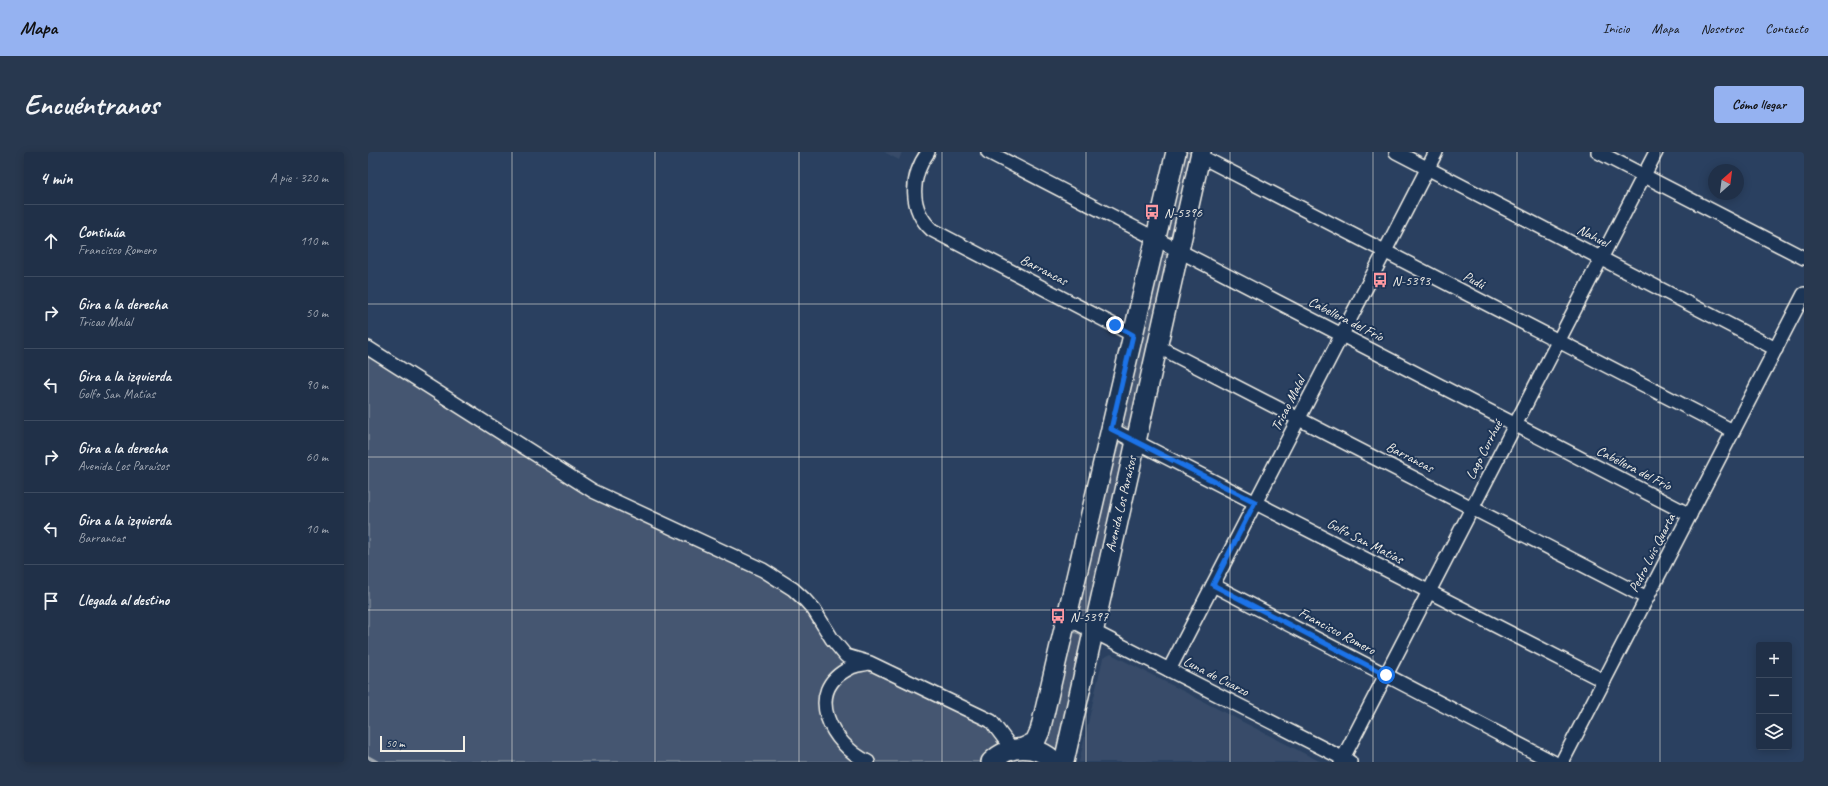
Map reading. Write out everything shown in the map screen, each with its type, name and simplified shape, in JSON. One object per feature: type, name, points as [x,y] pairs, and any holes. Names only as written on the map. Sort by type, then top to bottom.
[{"type":"main road","name":"Avenida Los Paraísos","points":[[991,762],[1002,753],[1018,749],[1035,742],[1040,734],[1176,152]]},
{"type":"main road","name":"Avenida Los Paraísos","points":[[1064,762],[1201,154]]},
{"type":"main road","points":[[1018,749],[1038,751],[1048,756],[1055,762]]},
{"type":"street","name":"Barrancas","points":[[928,152],[917,172],[914,190],[920,216],[925,224],[940,234],[1133,335]]},
{"type":"street","name":"Cabellera del Frío","points":[[988,152],[1690,515]]},
{"type":"street","name":"Nahuel","points":[[1396,152],[1776,349]]},
{"type":"street","name":"Tricao Malal","points":[[1169,670],[1436,152]]},
{"type":"street","points":[[1598,152],[1804,258]]},
{"type":"street","name":"Lago Currhué","points":[[1345,761],[1386,675],[1656,152]]},
{"type":"street","name":"Pudú","points":[[1201,154],[1385,252],[1733,431]]},
{"type":"street","name":"Pedro Luis Quarta","points":[[1562,762],[1804,294]]},
{"type":"street","name":"Barrancas","points":[[1157,346],[1647,598]]},
{"type":"street","points":[[368,348],[592,491],[763,570],[778,579],[805,600],[814,610],[832,639],[846,656],[870,663],[991,721],[1018,749]]},
{"type":"street","name":"Golfo San Matías","points":[[1111,429],[1604,681]]},
{"type":"street","name":"Francisco Romero","points":[[1213,585],[1553,762]]},
{"type":"street","name":"Luna de Cuarzo","points":[[1067,618],[1345,761]]},
{"type":"street","points":[[868,762],[848,750],[831,728],[826,716],[825,702],[833,681],[841,674],[850,667],[870,663]]},
{"type":"shaded area","points":[[884,152],[902,152],[899,160]]},
{"type":"shaded area","points":[[1182,152],[1193,152],[1173,236],[1168,237],[1165,235]]},
{"type":"shaded area","points":[[1161,253],[1168,255],[1130,427],[1126,427],[1121,423]]},
{"type":"shaded area","points":[[368,348],[574,481],[793,589],[839,648],[991,721],[1012,749],[997,762],[368,762]]},
{"type":"shaded area","points":[[1117,443],[1122,443],[1126,446],[1089,615],[1082,616],[1077,611]]},
{"type":"shaded area","points":[[1073,632],[1080,634],[1082,639],[1056,754],[1041,741]]},
{"type":"shaded area","points":[[1111,654],[1320,762],[1079,762],[1103,658]]},
{"type":"waterway","points":[[368,757],[377,762]]},
{"type":"place","name":"N-5396","points":[[1152,212]]},
{"type":"place","name":"N-5393","points":[[1380,280]]},
{"type":"place","name":"N-5397","points":[[1058,616]]},
{"type":"route","points":[[1115,325],[1133,335],[1111,429],[1255,502],[1213,585],[1386,675]]}]
